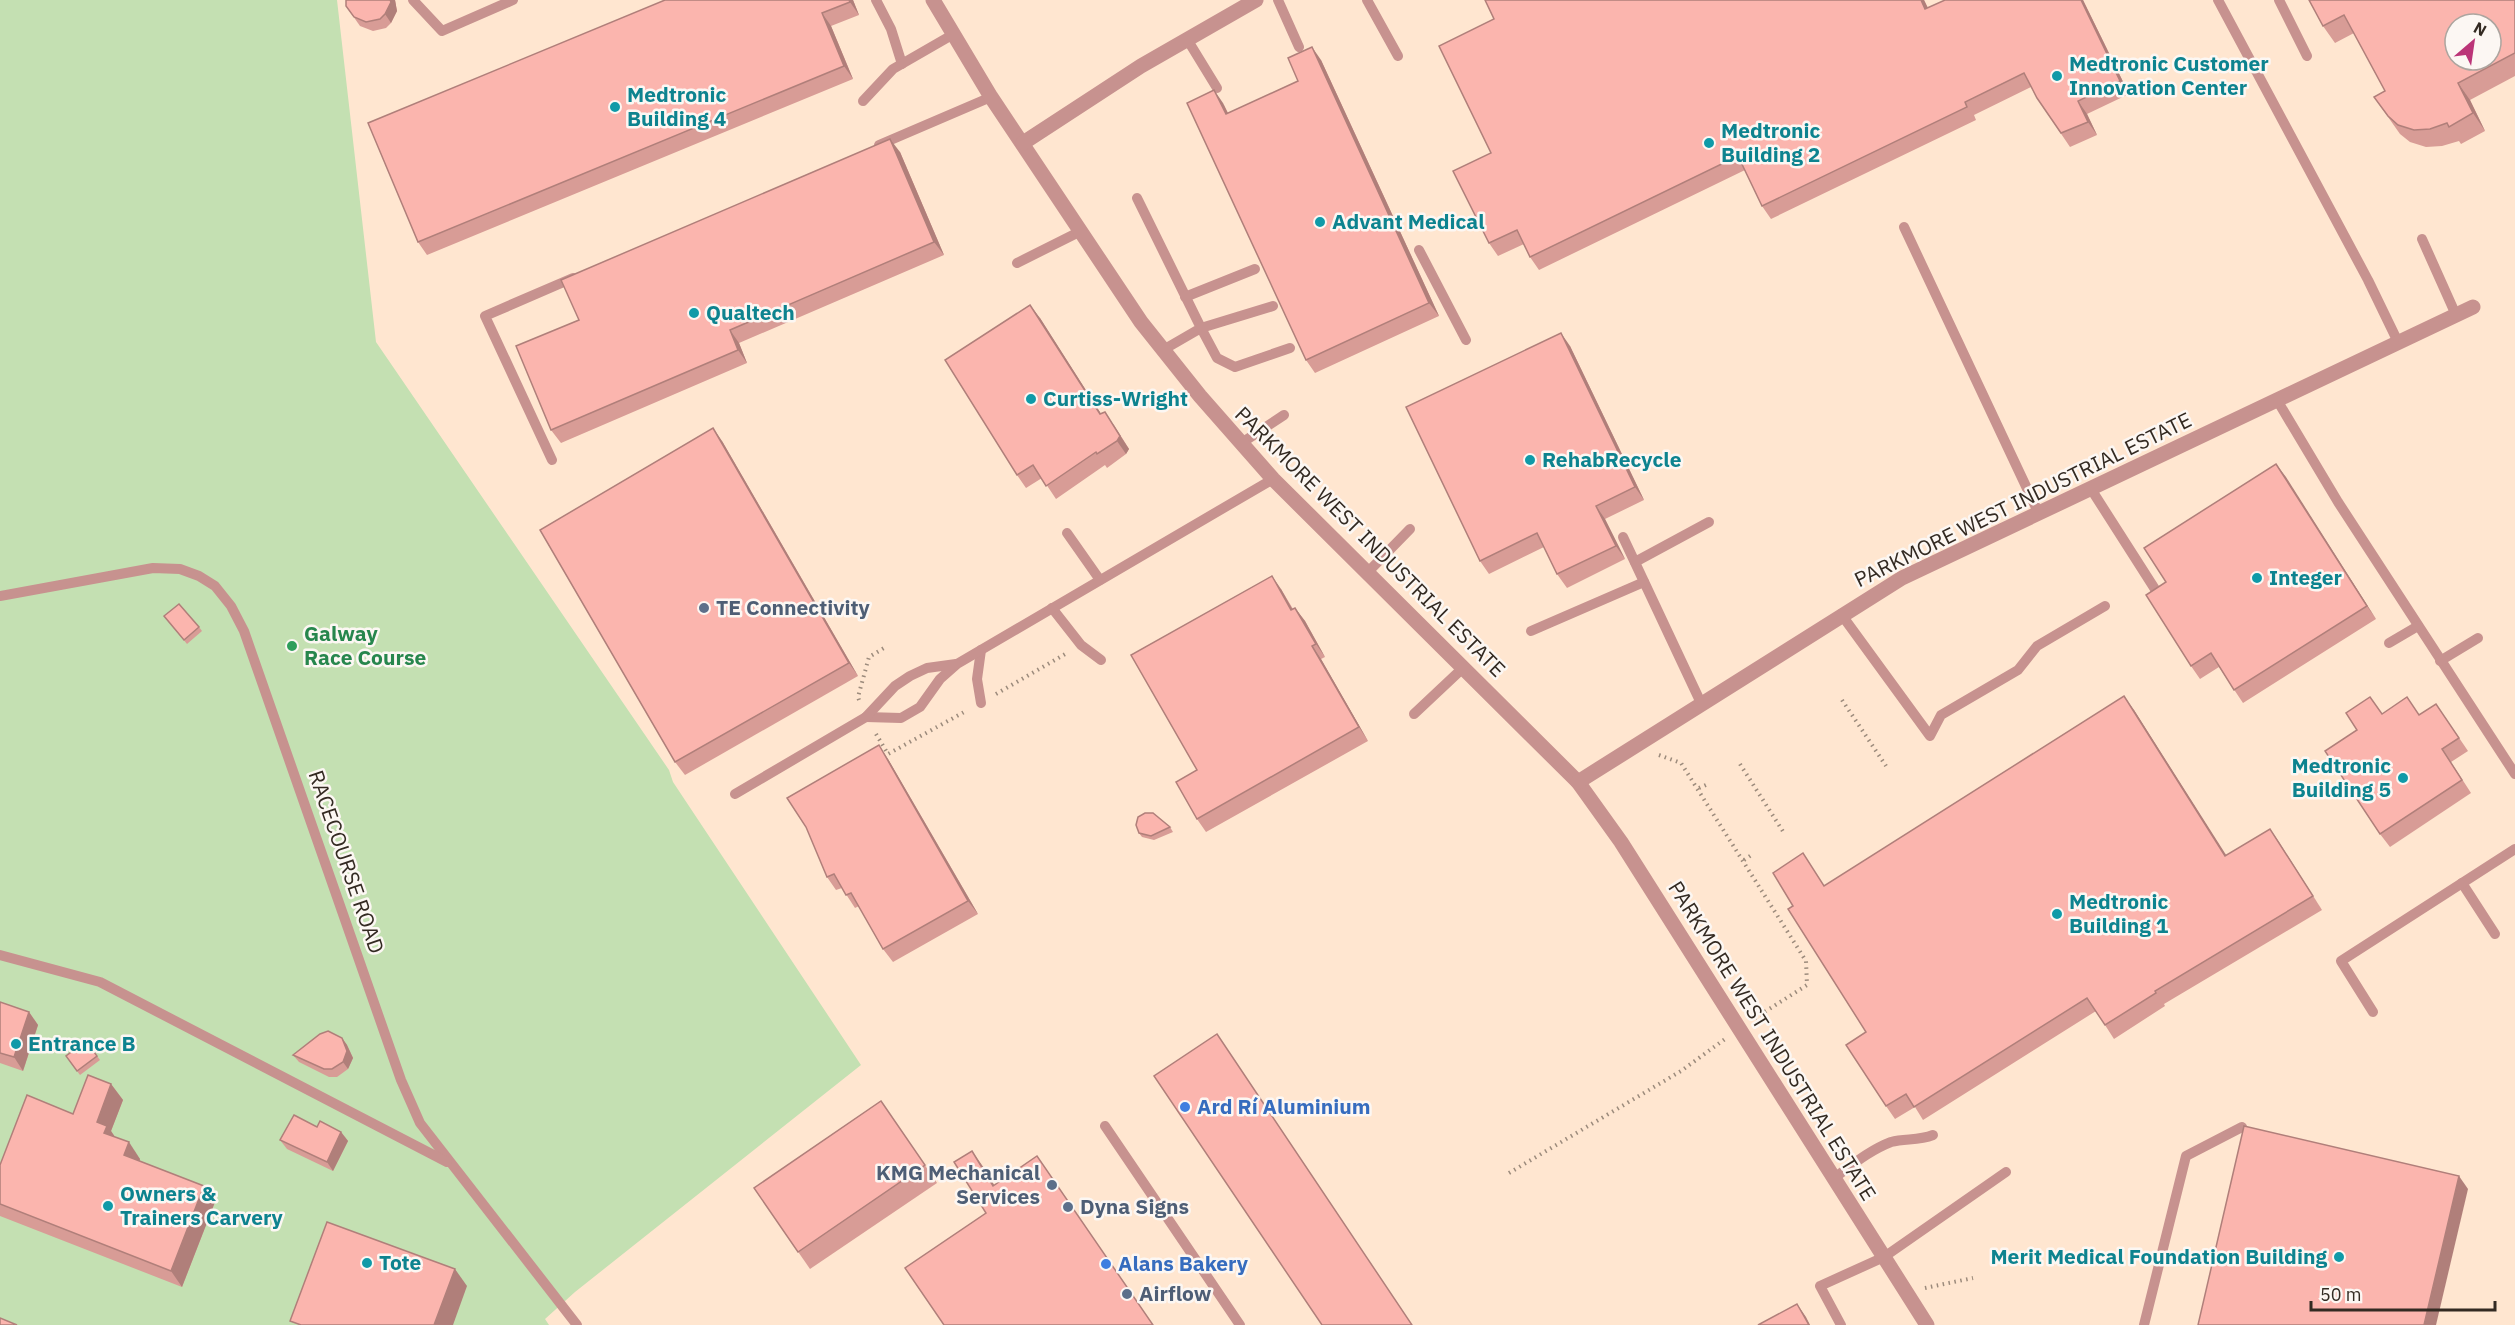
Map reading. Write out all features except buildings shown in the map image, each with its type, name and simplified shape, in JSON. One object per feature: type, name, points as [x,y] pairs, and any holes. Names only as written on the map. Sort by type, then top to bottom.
[{"type":"street","name":"PARKMORE WEST INDUSTRIAL ESTATE","points":[[933,0],[991,97],[1163,350],[1240,444],[1578,782],[1621,842],[1927,1325]]},
{"type":"street","points":[[1023,143],[1141,66],[1256,0]]},
{"type":"street","name":"PARKMORE WEST INDUSTRIAL ESTATE","points":[[1578,782],[1841,614],[1902,578],[2473,307]]},
{"type":"lane","points":[[413,0],[442,31],[513,0]]},
{"type":"lane","points":[[876,0],[891,29],[902,64]]},
{"type":"lane","points":[[1278,0],[1299,47]]},
{"type":"lane","points":[[1367,0],[1398,56]]},
{"type":"lane","points":[[2218,0],[2368,280],[2398,342]]},
{"type":"lane","points":[[2279,0],[2307,56]]},
{"type":"lane","points":[[864,101],[893,69],[952,35]]},
{"type":"lane","points":[[1187,39],[1217,88]]},
{"type":"lane","points":[[870,149],[991,97]]},
{"type":"lane","points":[[1137,198],[1217,358],[1235,368],[1290,348]]},
{"type":"lane","points":[[1904,227],[2039,514]]},
{"type":"lane","points":[[1017,263],[1081,231]]},
{"type":"lane","points":[[2422,239],[2456,315]]},
{"type":"lane","points":[[1419,250],[1466,340]]},
{"type":"lane","points":[[1185,297],[1255,269]]},
{"type":"lane","points":[[552,460],[485,316],[584,273]]},
{"type":"lane","points":[[1163,350],[1201,328],[1273,306]]},
{"type":"lane","points":[[2277,400],[2338,502],[2515,774]]},
{"type":"lane","points":[[1240,444],[1284,415]]},
{"type":"lane","points":[[866,717],[902,718],[920,707],[940,679],[957,664],[1273,479]]},
{"type":"lane","points":[[2091,489],[2160,597]]},
{"type":"lane","points":[[1635,562],[1709,522]]},
{"type":"lane","points":[[1368,572],[1410,529]]},
{"type":"lane","points":[[1067,533],[1100,580]]},
{"type":"lane","points":[[1623,537],[1701,703]]},
{"type":"lane","name":"RACECOURSE ROAD","points":[[0,596],[153,568],[180,569],[199,576],[215,586],[231,606],[244,631],[402,1080],[420,1124],[577,1325]]},
{"type":"lane","points":[[1531,631],[1644,582]]},
{"type":"lane","points":[[1841,614],[1930,736],[1941,715],[2018,670],[2037,646],[2105,606]]},
{"type":"lane","points":[[1052,608],[1081,645],[1101,660]]},
{"type":"lane","points":[[2390,643],[2418,626]]},
{"type":"lane","points":[[2440,661],[2478,638]]},
{"type":"lane","points":[[981,650],[977,679],[981,703]]},
{"type":"lane","points":[[735,794],[866,717],[895,686],[910,676],[927,668],[957,664]]},
{"type":"lane","points":[[1414,714],[1464,667]]},
{"type":"lane","points":[[2373,1012],[2341,961],[2515,849]]},
{"type":"lane","points":[[2462,883],[2495,934]]},
{"type":"lane","points":[[0,955],[100,982],[403,1137],[450,1164]]},
{"type":"lane","points":[[1105,1126],[1240,1325]]},
{"type":"lane","points":[[2144,1325],[2186,1156],[2242,1127]]},
{"type":"lane","points":[[1834,1178],[1864,1157],[1891,1143],[1922,1139],[1933,1135]]},
{"type":"lane","points":[[1841,1325],[1820,1287],[1884,1257],[2006,1172]]},
{"type":"path","points":[[1842,700],[1886,766]]},
{"type":"path","points":[[1740,764],[1784,833]]},
{"type":"path","points":[[1699,788],[1708,784]]},
{"type":"path","points":[[1744,860],[1753,854]]},
{"type":"path","points":[[1908,1296],[1927,1287],[1973,1278]]},
{"type":"green space","name":"Galway Race Course","points":[[0,0],[337,0],[376,342],[669,770],[673,782],[861,1065],[575,1292],[545,1319],[549,1325],[0,1325]]},
{"type":"place","name":"Medtronic Customer Innovation Center","points":[[2057,76]]},
{"type":"place","name":"Medtronic Building 4","points":[[615,107]]},
{"type":"place","name":"Medtronic Building 2","points":[[1709,143]]},
{"type":"place","name":"Advant Medical","points":[[1320,222]]},
{"type":"place","name":"Qualtech","points":[[694,313]]},
{"type":"place","name":"Curtiss-Wright","points":[[1031,399]]},
{"type":"place","name":"RehabRecycle","points":[[1530,460]]},
{"type":"place","name":"Integer","points":[[2257,578]]},
{"type":"place","name":"TE Connectivity","points":[[704,608]]},
{"type":"place","name":"Galway Race Course","points":[[292,646]]},
{"type":"place","name":"Medtronic Building 5","points":[[2403,778]]},
{"type":"place","name":"Medtronic Building 1","points":[[2057,914]]},
{"type":"place","name":"Entrance B","points":[[16,1044]]},
{"type":"place","name":"Ard Rí Aluminium","points":[[1185,1107]]},
{"type":"place","name":"KMG Mechanical Services","points":[[1052,1185]]},
{"type":"place","name":"Owners & Trainers Carvery","points":[[108,1206]]},
{"type":"place","name":"Dyna Signs","points":[[1068,1207]]},
{"type":"place","name":"Merit Medical Foundation Building","points":[[2339,1257]]},
{"type":"place","name":"Tote","points":[[367,1263]]},
{"type":"place","name":"Alans Bakery","points":[[1106,1264]]},
{"type":"place","name":"Airflow","points":[[1127,1294]]}]
